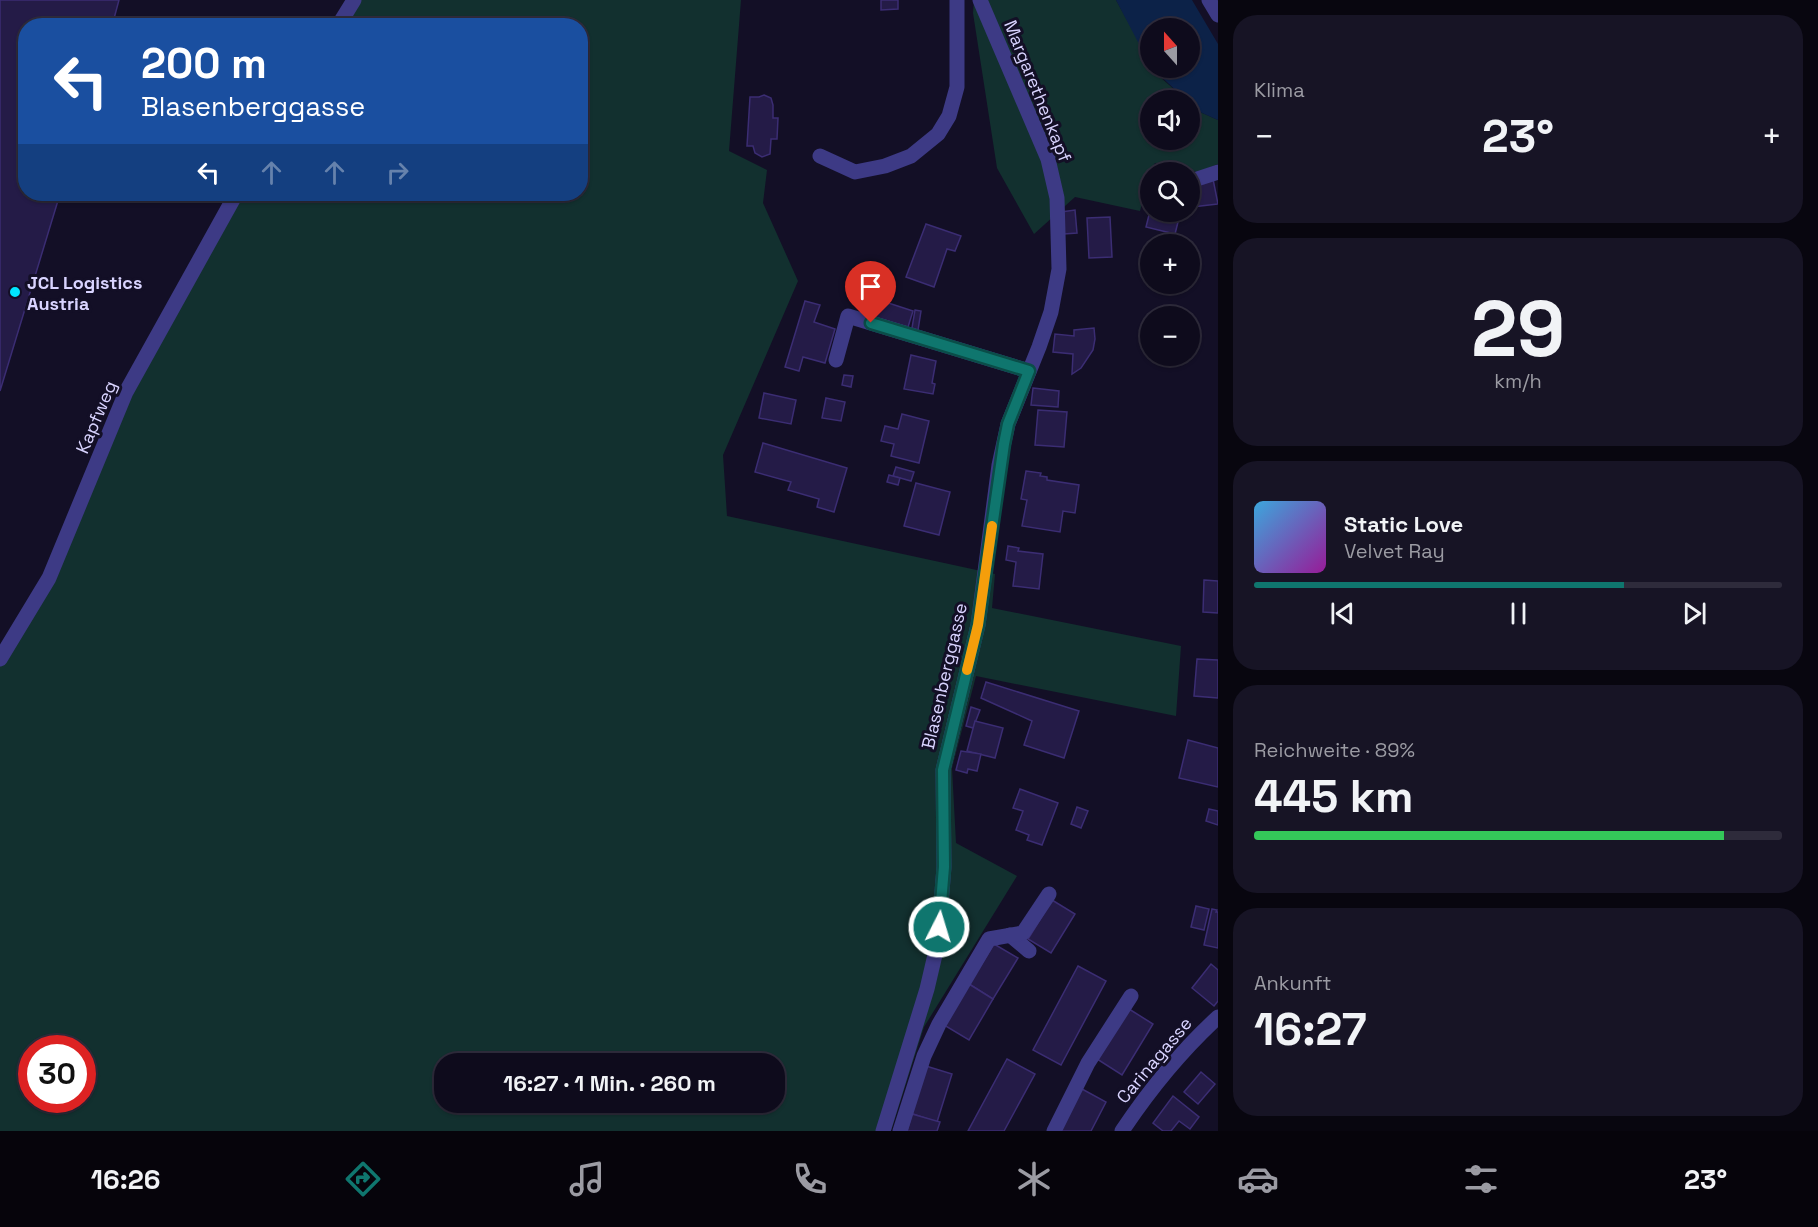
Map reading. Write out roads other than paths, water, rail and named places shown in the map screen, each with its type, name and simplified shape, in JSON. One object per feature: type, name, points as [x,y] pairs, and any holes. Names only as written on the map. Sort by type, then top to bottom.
[{"type":"street","points":[[343,18],[354,0]]},
{"type":"street","points":[[820,156],[855,172],[885,166],[911,156],[938,134],[949,116],[957,87],[957,0]]},
{"type":"street","name":"Margarethenkapf","points":[[980,0],[1048,159],[1057,198]]},
{"type":"street","points":[[1209,0],[1218,15]]},
{"type":"street","points":[[1200,178],[1218,172]]},
{"type":"street","name":"Blasenberggasse","points":[[884,1131],[927,989],[938,942],[944,867],[943,770],[978,625],[1008,424],[1051,312],[1059,269],[1057,198]]},
{"type":"street","name":"Kapfweg","points":[[0,659],[50,578],[126,392],[232,201]]},
{"type":"street","points":[[836,360],[848,316],[1029,371]]},
{"type":"street","points":[[900,1131],[920,1066],[939,1023],[989,939],[1023,933],[1049,894]]},
{"type":"street","points":[[1010,935],[1029,951]]},
{"type":"street","points":[[1054,1131],[1088,1063],[1131,996]]},
{"type":"street","name":"Carinagasse","points":[[1122,1131],[1143,1098],[1186,1047],[1218,1017]]},
{"type":"water","points":[[1116,0],[1192,0],[1218,44],[1218,120],[1200,112],[1200,90],[1175,90],[1163,78],[1200,78],[1200,18],[1140,18],[1140,46]]},
{"type":"place","name":"JCL Logistics Austria","points":[[15,292]]}]
